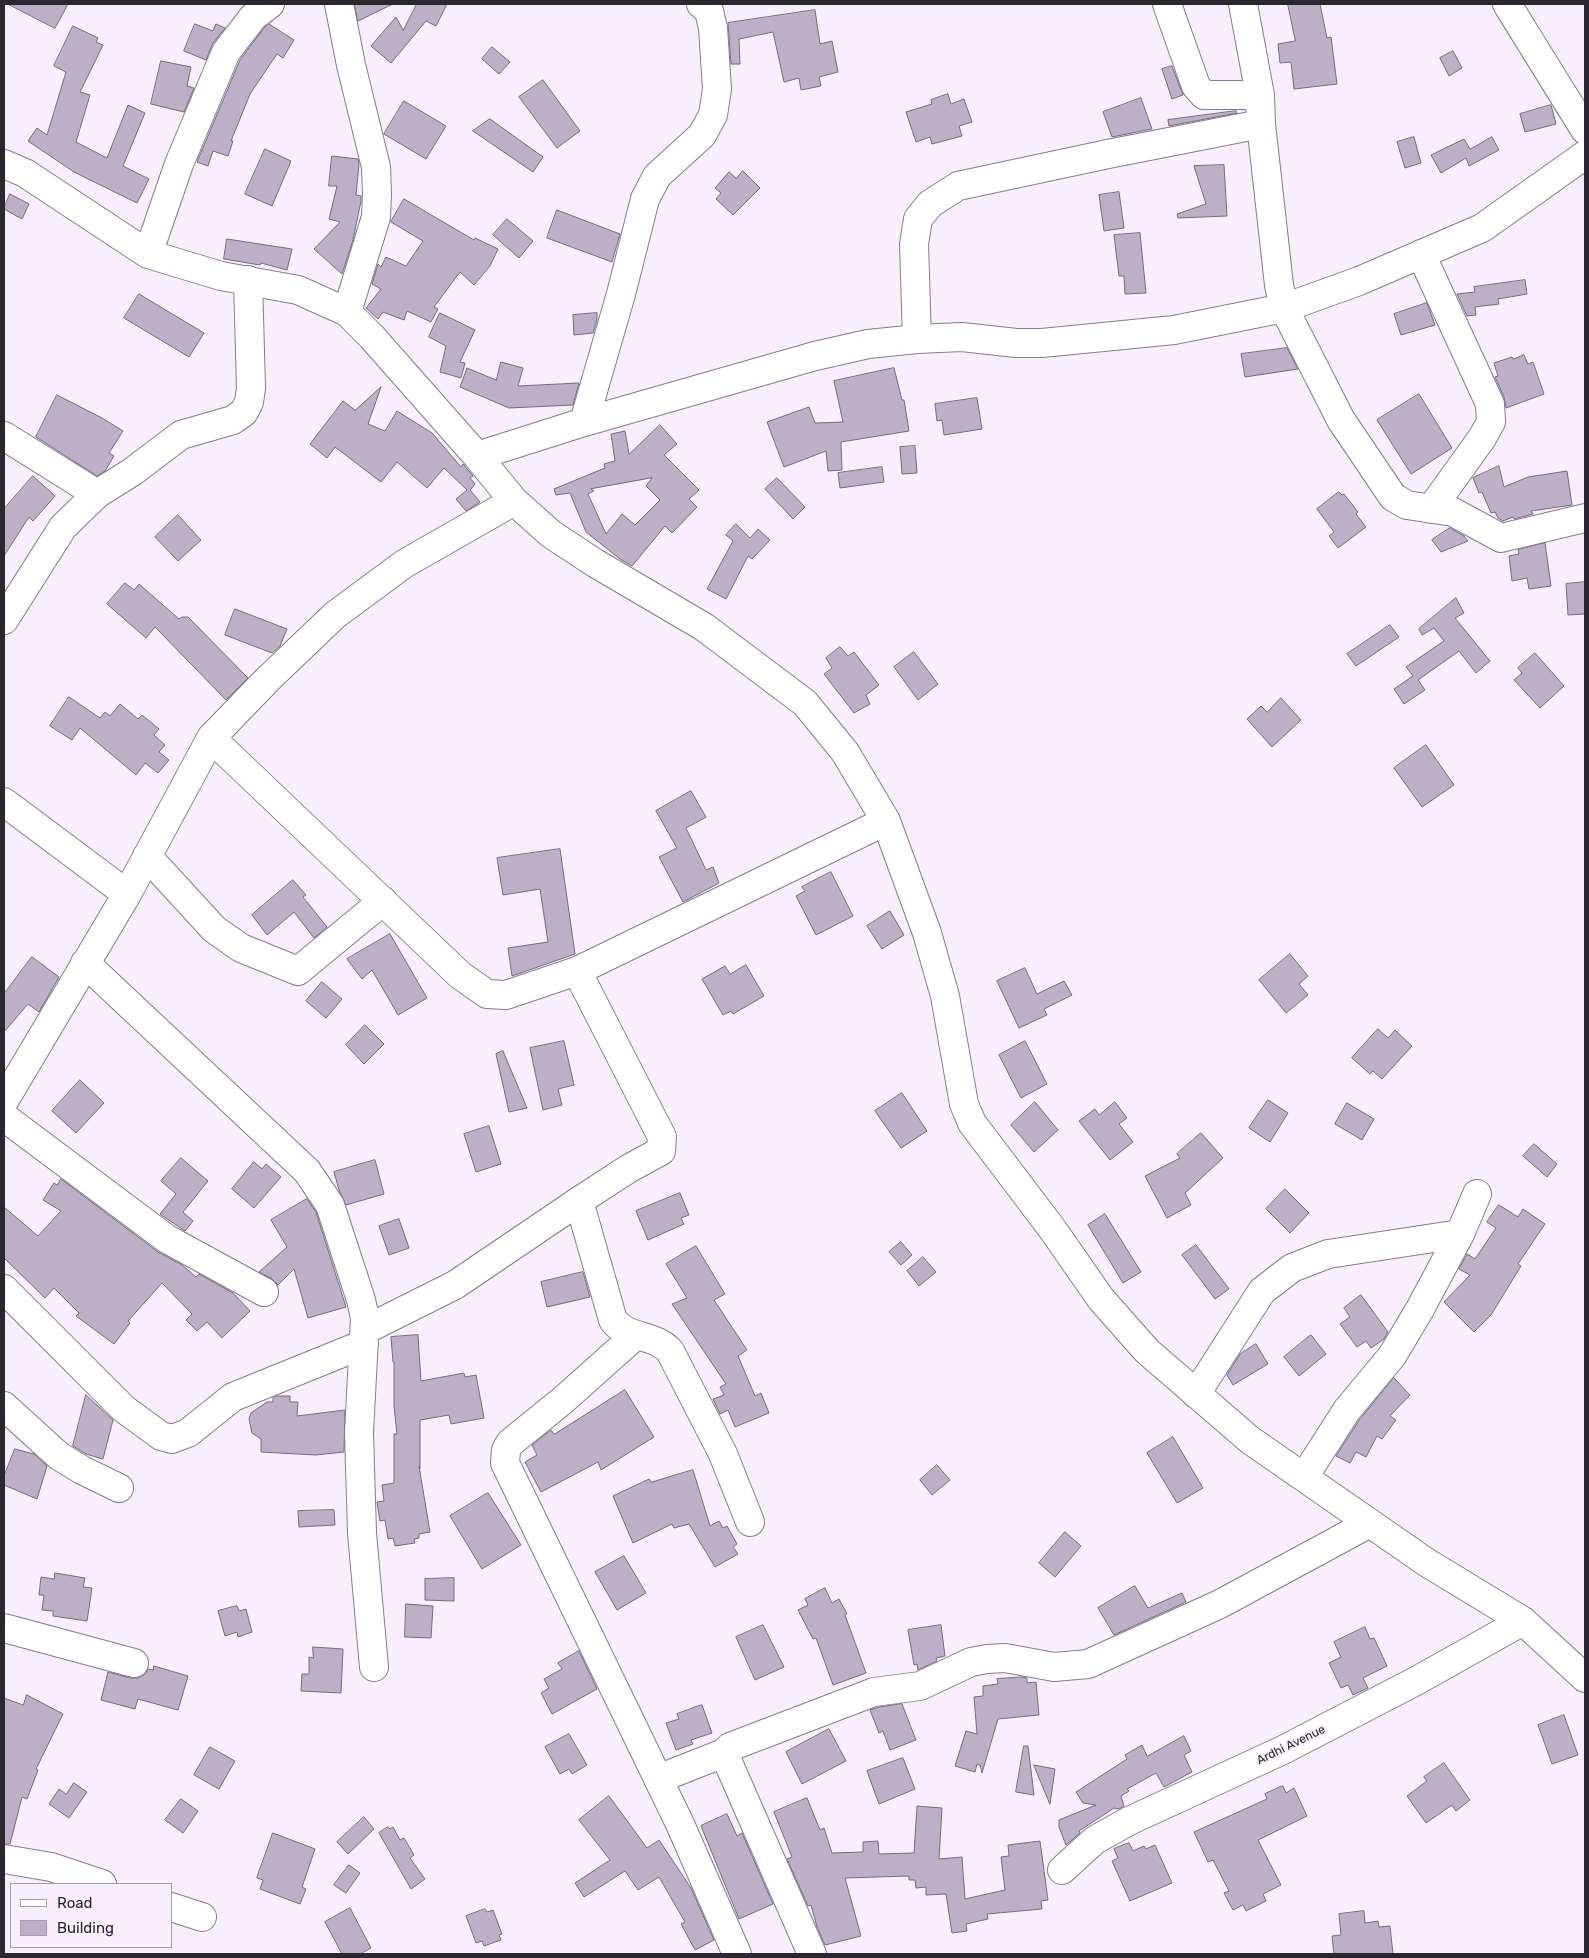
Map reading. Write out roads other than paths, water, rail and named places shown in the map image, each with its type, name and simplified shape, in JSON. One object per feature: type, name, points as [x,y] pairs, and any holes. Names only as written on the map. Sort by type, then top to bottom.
[{"type":"street","points":[[148,254],[179,164],[226,52],[252,17],[270,4]]},
{"type":"street","points":[[339,4],[351,66],[376,167],[377,193],[376,217],[348,312]]},
{"type":"street","points":[[584,422],[621,294],[645,199],[657,176],[702,135],[713,116],[717,89],[713,28],[709,11],[700,4]]},
{"type":"street","points":[[1167,4],[1196,86],[1204,95],[1260,95]]},
{"type":"street","points":[[1243,4],[1260,95],[1261,124],[1284,308],[1341,420],[1392,497],[1407,505],[1453,512],[1501,538],[1585,518]]},
{"type":"street","points":[[1507,4],[1585,130]]},
{"type":"street","points":[[918,338],[914,244],[918,220],[930,204],[958,186],[1261,124]]},
{"type":"street","points":[[477,456],[584,422],[815,356],[868,344],[918,338],[962,338],[1016,343],[1042,342],[1174,330],[1284,308],[1359,281],[1482,228],[1585,155]]},
{"type":"street","points":[[4,164],[25,174],[148,254],[221,276],[298,290],[348,312],[477,456],[514,501],[551,534],[595,563],[704,627],[805,703],[845,752],[886,821],[928,933],[945,996],[964,1104],[972,1123],[1053,1230],[1101,1299],[1147,1351],[1250,1440],[1426,1562],[1523,1621],[1585,1678]]},
{"type":"street","points":[[1421,254],[1490,404],[1491,422],[1482,438],[1431,509]]},
{"type":"street","points":[[4,620],[63,527],[97,494],[132,472],[181,435],[233,420],[244,412],[249,402],[251,388],[248,280]]},
{"type":"street","points":[[4,436],[97,494]]},
{"type":"street","points":[[4,1101],[127,894],[211,738],[267,680],[335,615],[404,564],[514,501]]},
{"type":"street","points":[[211,738],[460,975],[488,994],[506,995],[577,971],[886,821]]},
{"type":"street","points":[[4,802],[127,894]]},
{"type":"street","points":[[147,856],[214,929],[241,948],[298,971],[383,901]]},
{"type":"street","points":[[85,963],[307,1171],[330,1205],[362,1300],[365,1318],[359,1433],[362,1533],[374,1667]]},
{"type":"street","points":[[4,1289],[124,1409],[161,1436],[172,1439],[188,1433],[233,1397],[365,1337],[455,1285],[578,1201],[628,1169],[661,1151],[662,1137],[577,971]]},
{"type":"street","points":[[4,1117],[166,1239],[264,1292]]},
{"type":"street","points":[[1304,1477],[1347,1410],[1392,1356],[1420,1309],[1460,1234],[1477,1194]]},
{"type":"street","points":[[578,1201],[613,1320],[624,1331],[663,1344],[670,1351],[723,1454],[750,1522]]},
{"type":"street","points":[[1196,1394],[1262,1291],[1292,1268],[1328,1254],[1460,1234]]},
{"type":"street","points":[[636,1335],[562,1401],[510,1443],[506,1450],[505,1463],[658,1779],[737,1954]]},
{"type":"street","points":[[4,1406],[59,1456],[82,1470],[119,1488]]},
{"type":"street","points":[[658,1779],[724,1753],[730,1747],[874,1692],[920,1686],[971,1662],[987,1658],[1005,1658],[1054,1667],[1088,1664],[1220,1604],[1370,1522]]},
{"type":"street","name":"Ardhi Avenue","points":[[1062,1870],[1095,1840],[1129,1821],[1283,1750],[1416,1681],[1523,1621]]},
{"type":"street","points":[[4,1628],[134,1663]]},
{"type":"street","points":[[724,1753],[812,1954]]},
{"type":"street","points":[[4,1859],[51,1867],[99,1883]]},
{"type":"street","points":[[172,1907],[202,1917]]}]
